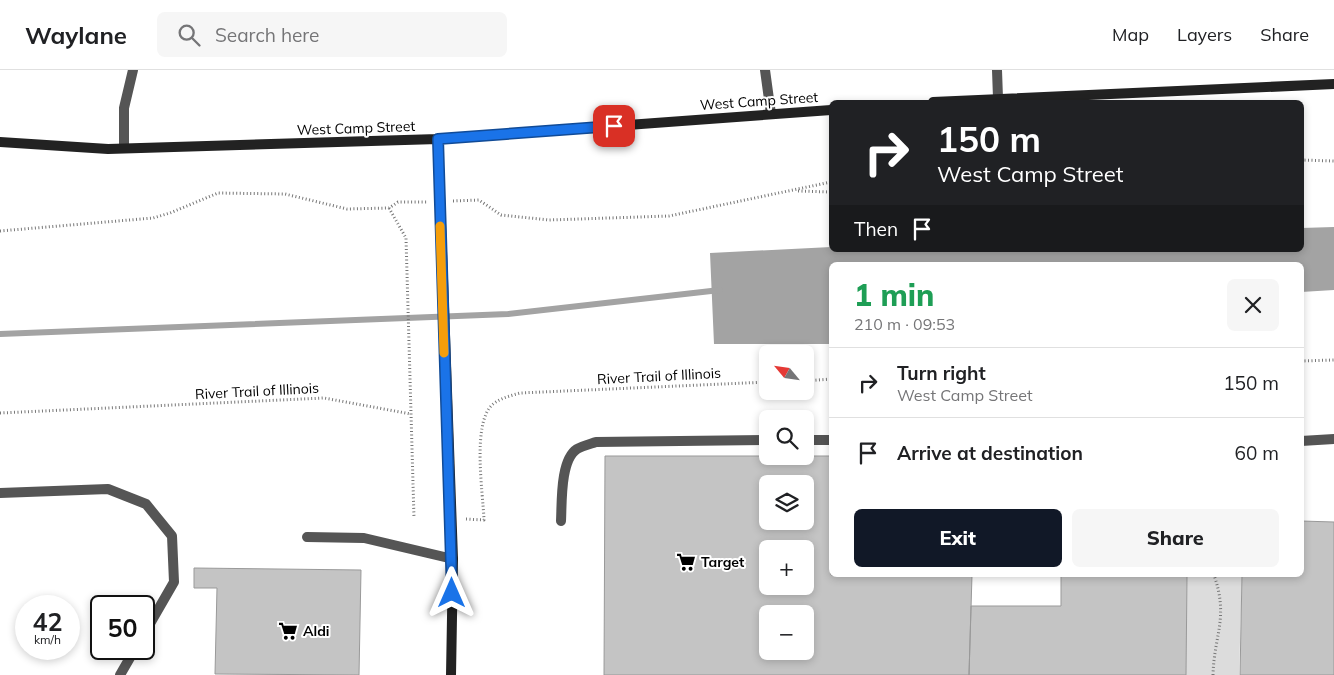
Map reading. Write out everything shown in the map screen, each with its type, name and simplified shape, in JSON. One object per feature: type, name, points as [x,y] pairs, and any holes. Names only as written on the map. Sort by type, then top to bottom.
[{"type":"main road","points":[[966,100],[1334,84]]},
{"type":"main road","name":"West Camp Street","points":[[0,142],[124,148],[438,139],[829,110]]},
{"type":"main road","points":[[438,139],[445,386],[453,559],[451,675]]},
{"type":"lane","points":[[124,148],[124,108],[133,70]]},
{"type":"lane","points":[[765,70],[771,114]]},
{"type":"lane","points":[[997,70],[998,98]]},
{"type":"lane","points":[[1304,441],[1334,439]]},
{"type":"lane","points":[[561,521],[563,484],[567,465],[576,450],[596,442],[759,440]]},
{"type":"lane","points":[[814,440],[829,440]]},
{"type":"lane","points":[[0,493],[108,489],[146,504],[172,536],[174,582],[155,615]]},
{"type":"lane","points":[[307,536],[364,538],[453,559]]},
{"type":"lane","points":[[120,675],[129,660]]},
{"type":"path","points":[[1304,160],[1334,161]]},
{"type":"path","points":[[479,200],[501,215],[559,220],[669,216],[829,182]]},
{"type":"path","points":[[792,190],[829,192]]},
{"type":"path","points":[[0,231],[153,218],[218,193],[285,194],[347,209],[389,208],[398,202]]},
{"type":"path","points":[[389,208],[406,238],[412,386],[414,518]]},
{"type":"path","points":[[1304,361],[1334,360]]},
{"type":"path","points":[[814,381],[829,380]]},
{"type":"path","name":"River Trail of Illinois","points":[[484,520],[481,440],[483,422],[492,405],[505,397],[520,393],[759,382]]},
{"type":"path","name":"River Trail of Illinois","points":[[0,413],[324,398],[411,414]]},
{"type":"path","points":[[1213,675],[1222,617],[1214,577]]},
{"type":"shaded area","points":[[1334,227],[1334,290],[1304,292],[1304,262],[829,262],[829,344],[714,344],[710,253],[829,247],[829,252],[1304,252],[1304,228]]},
{"type":"shaded area","points":[[1187,577],[1242,577],[1239,675],[1186,675]]},
{"type":"building","name":"Target","points":[[605,456],[759,456],[759,465],[814,465],[814,456],[829,456],[829,577],[972,577],[969,675],[604,675]]},
{"type":"building","points":[[1304,521],[1334,522],[1334,675],[1240,675],[1242,577],[1304,577]]},
{"type":"building","name":"Aldi","points":[[194,568],[361,570],[359,675],[215,674],[217,588],[194,588]]},
{"type":"building","points":[[1061,577],[1187,577],[1186,675],[969,675],[971,606],[1061,606]]},
{"type":"waterway","points":[[0,334],[508,314],[720,290]]},
{"type":"slow traffic","points":[[440,226],[444,353]]},
{"type":"place","name":"Target","points":[[686,562]]},
{"type":"place","name":"Aldi","points":[[288,631]]},
{"type":"route","points":[[452,593],[453,559],[445,386],[438,139],[614,126]]}]
